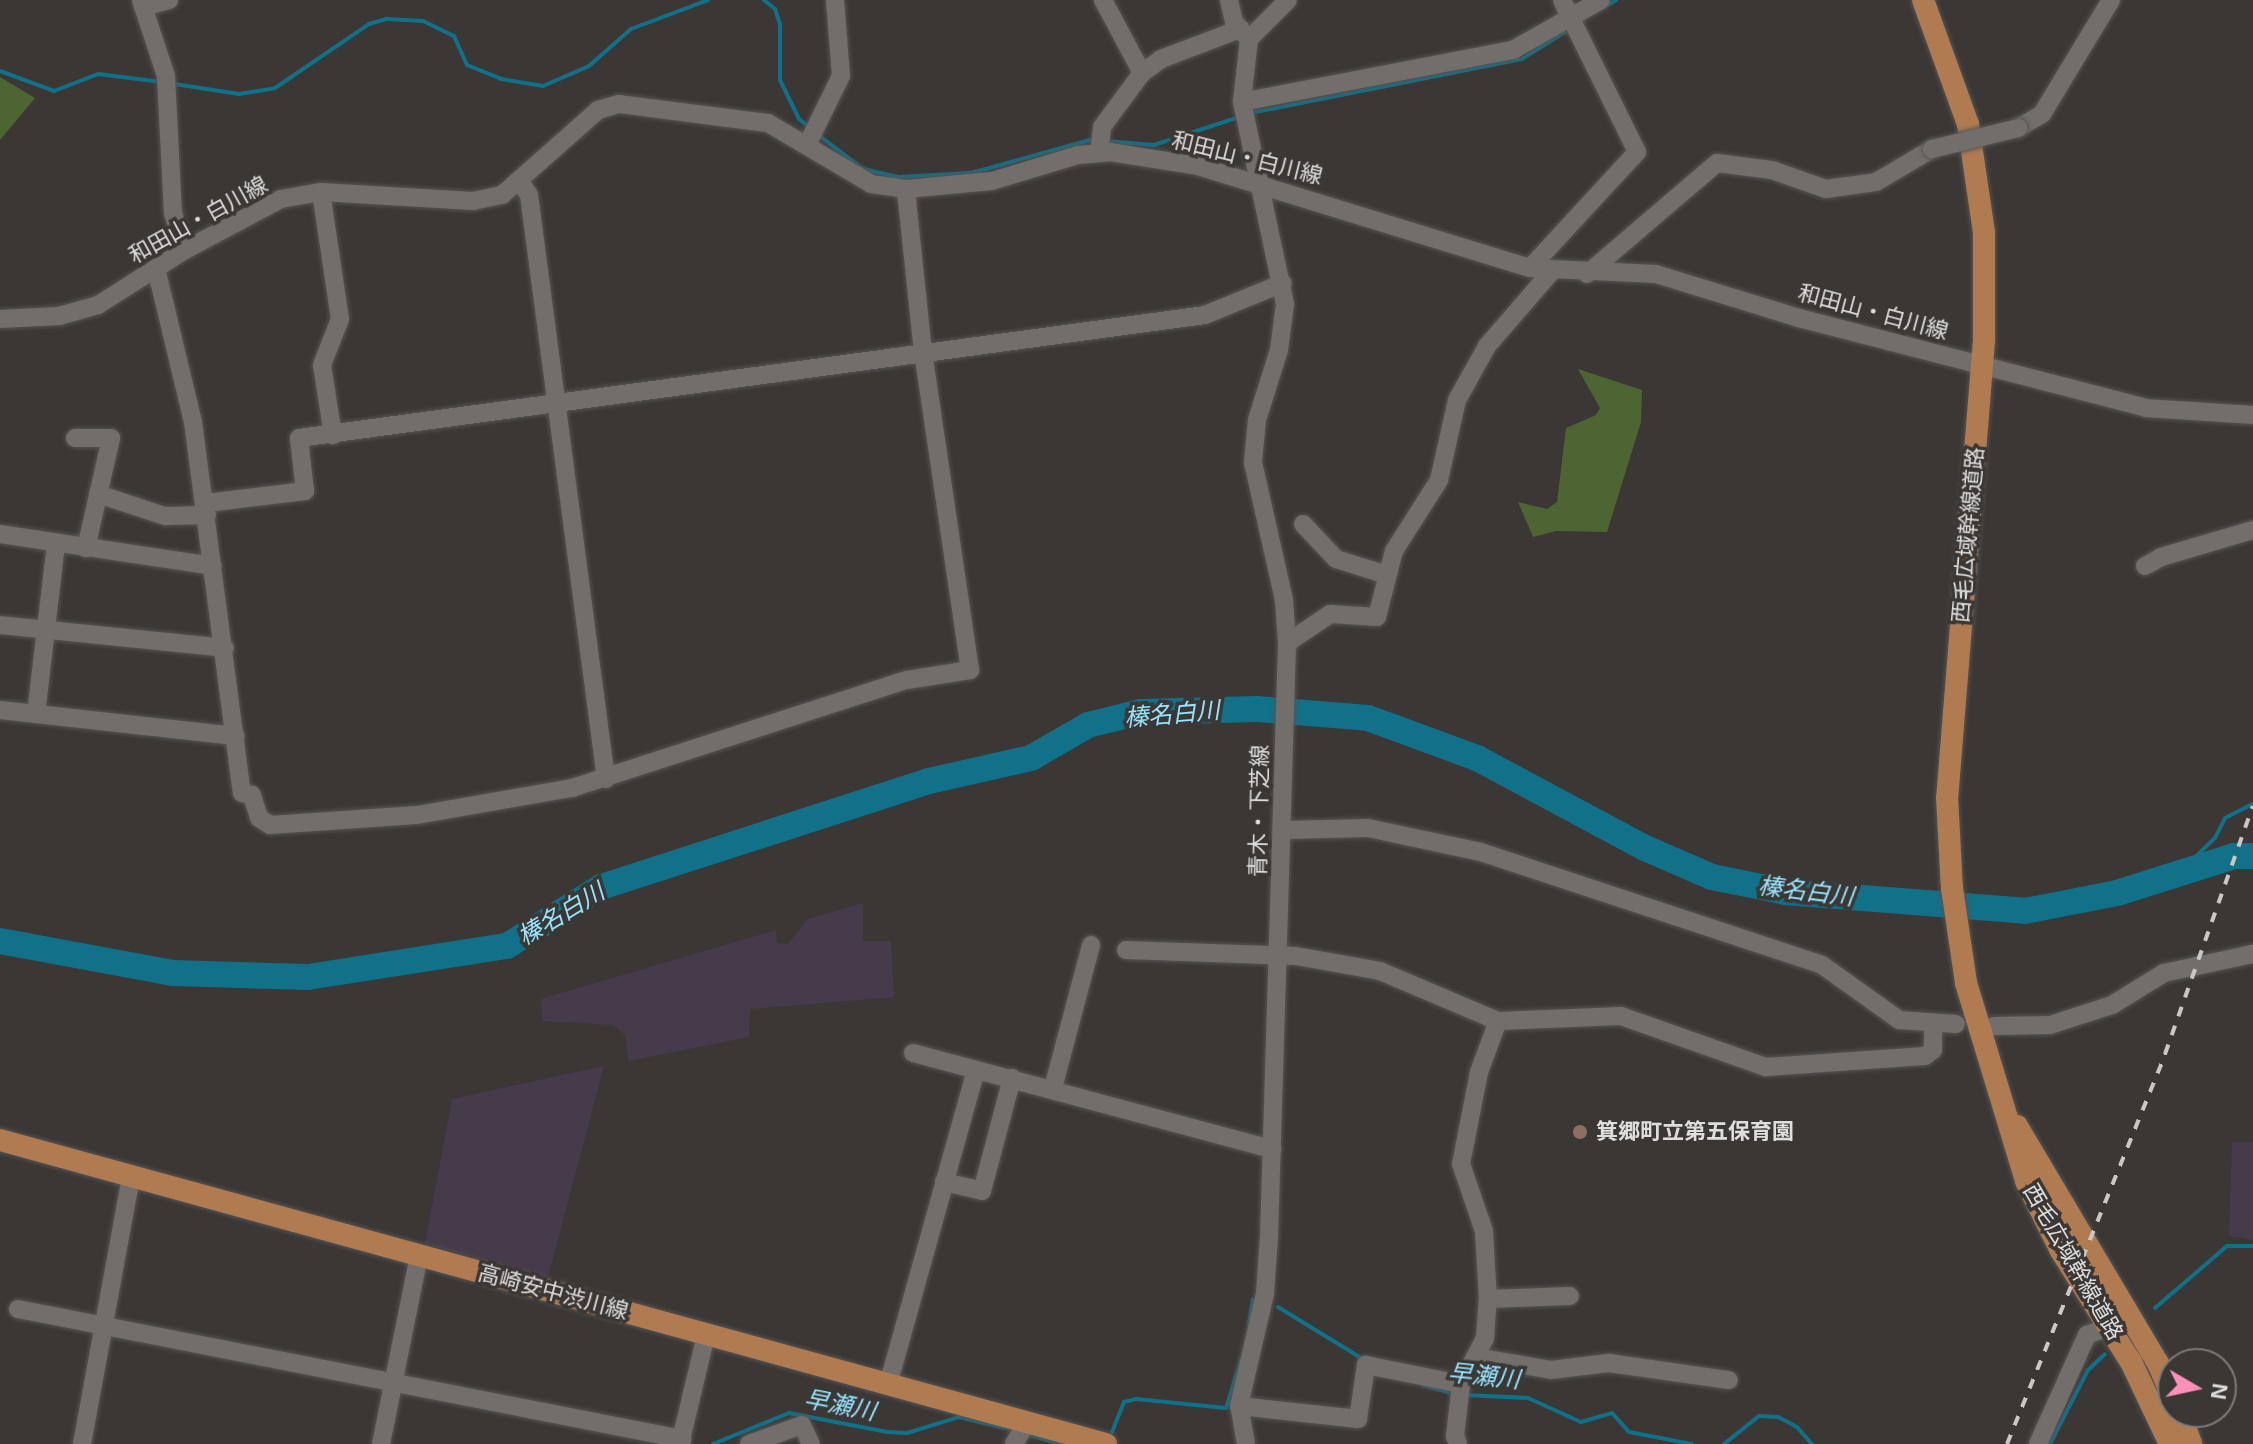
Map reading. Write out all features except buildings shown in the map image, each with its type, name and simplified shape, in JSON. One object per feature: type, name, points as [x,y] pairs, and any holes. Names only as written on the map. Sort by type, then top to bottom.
[{"type":"main road","name":"西毛広域幹線道路","points":[[1923,0],[1955,78],[1977,171],[1985,263],[1982,364],[1948,834],[1966,983],[2026,1181],[2061,1251],[2110,1326],[2170,1444]]},
{"type":"main road","name":"西毛広域幹線道路","points":[[1992,1075],[2157,1369]]},
{"type":"main road","name":"高崎安中渋川線","points":[[0,1140],[1106,1444]]},
{"type":"street","points":[[169,0],[142,3],[166,76],[173,213],[185,250]]},
{"type":"street","points":[[813,136],[841,76],[835,0]]},
{"type":"street","points":[[1103,0],[1142,73]]},
{"type":"street","points":[[1229,0],[1245,34]]},
{"type":"street","points":[[1100,144],[1142,73],[1161,59],[1245,34],[1288,0]]},
{"type":"street","points":[[1530,268],[1637,152],[1562,0]]},
{"type":"street","points":[[1242,102],[1513,50],[1601,0]]},
{"type":"street","points":[[1587,274],[1717,163],[1772,170],[1826,189],[1876,182],[1932,149],[2018,128],[2042,114],[2111,0]]},
{"type":"street","name":"青木・下芝線","points":[[1245,34],[1242,102],[1283,283],[1282,332],[1257,420],[1253,462],[1284,600],[1287,643],[1284,822],[1265,1293],[1239,1406],[1246,1444]]},
{"type":"street","name":"和田山・白川線","points":[[0,319],[59,316],[98,305],[185,250],[281,199],[321,192],[473,201],[502,195],[598,110],[619,104],[768,123],[813,136],[871,184],[906,189],[992,181],[1100,144],[1198,166],[1261,186],[1346,207],[1530,268],[1587,274],[1656,274],[1799,318],[2146,408],[2253,415]]},
{"type":"street","points":[[520,182],[529,195],[606,779]]},
{"type":"street","points":[[156,268],[193,422],[207,509],[242,793],[252,795],[259,818],[270,825],[500,804],[606,779],[907,680],[970,670],[923,352],[906,189]]},
{"type":"street","points":[[321,192],[340,319],[322,365],[333,435]]},
{"type":"street","points":[[1287,643],[1330,614],[1377,617],[1394,551],[1439,480],[1457,400],[1487,346],[1552,271]]},
{"type":"street","points":[[98,494],[165,516],[207,509],[305,491],[299,438],[1205,315],[1283,283]]},
{"type":"street","points":[[75,438],[111,438],[86,548]]},
{"type":"street","points":[[1303,524],[1336,559],[1387,575]]},
{"type":"street","points":[[2145,566],[2253,530]]},
{"type":"street","points":[[0,534],[213,566]]},
{"type":"street","points":[[36,714],[56,543]]},
{"type":"street","points":[[0,625],[225,648]]},
{"type":"street","points":[[0,710],[236,736]]},
{"type":"street","points":[[1284,822],[1368,828],[1481,852],[1822,965],[1881,1011],[1899,1020],[1956,1024]]},
{"type":"street","points":[[1053,1088],[1091,945]]},
{"type":"street","points":[[1126,950],[1279,955],[1380,971],[1498,1021],[1621,1016],[1766,1067],[1925,1056],[1933,1050],[1933,1023]]},
{"type":"street","points":[[1994,1026],[2050,1025],[2112,1005],[2164,973],[2253,954]]},
{"type":"street","points":[[1458,1444],[1460,1391],[1485,1338],[1488,1299],[1484,1231],[1461,1164],[1479,1072],[1498,1021]]},
{"type":"street","points":[[913,1053],[1272,1149]]},
{"type":"street","points":[[888,1385],[976,1070]]},
{"type":"street","points":[[944,1182],[982,1191],[1012,1078]]},
{"type":"street","points":[[82,1444],[131,1176]]},
{"type":"street","points":[[381,1444],[419,1255]]},
{"type":"street","points":[[1488,1299],[1570,1296]]},
{"type":"street","points":[[18,1309],[681,1442],[706,1335]]},
{"type":"street","points":[[2038,1444],[2087,1335],[2110,1326]]},
{"type":"street","points":[[1476,1357],[1551,1370],[1609,1363],[1729,1380]]},
{"type":"street","points":[[1239,1406],[1358,1419],[1366,1365],[1460,1391]]},
{"type":"street","points":[[1014,1444],[1027,1422]]},
{"type":"street","points":[[749,1444],[802,1425],[811,1444]]},
{"type":"shaded area","points":[[863,903],[863,941],[891,941],[894,997],[750,1009],[749,1037],[629,1061],[625,1035],[613,1025],[542,1021],[541,999],[776,930],[777,943],[788,944],[808,919]]},
{"type":"shaded area","points":[[604,1066],[548,1277],[425,1244],[452,1099]]},
{"type":"shaded area","points":[[2232,1142],[2253,1142],[2253,1240],[2229,1236]]},
{"type":"green space","points":[[0,77],[35,98],[0,140]]},
{"type":"green space","points":[[1578,369],[1642,390],[1641,422],[1607,532],[1556,531],[1533,537],[1518,502],[1547,509],[1557,502],[1566,428],[1596,415],[1600,408]]},
{"type":"waterway","points":[[174,84],[239,94],[275,88],[369,24],[387,19],[423,21],[454,36],[467,65],[501,79],[543,86],[589,66],[631,29],[708,0]]},
{"type":"waterway","points":[[764,0],[775,9],[780,24],[780,80],[799,119],[810,128]]},
{"type":"waterway","points":[[1604,7],[1616,0]]},
{"type":"waterway","points":[[1251,113],[1522,59],[1565,32]]},
{"type":"waterway","points":[[0,71],[54,91],[98,74],[161,82]]},
{"type":"waterway","points":[[1107,141],[1154,145],[1236,118]]},
{"type":"waterway","points":[[817,134],[863,169],[899,177],[971,173],[1094,139]]},
{"type":"waterway","name":"榛名白川","points":[[0,941],[173,973],[308,977],[507,946],[601,887],[929,781],[1031,758],[1088,725],[1141,712],[1257,709],[1368,718],[1477,758],[1645,848],[1712,877],[1786,892],[2025,911],[2117,893],[2234,856],[2253,856]]},
{"type":"waterway","points":[[2183,869],[2215,838],[2225,818],[2253,804]]},
{"type":"waterway","name":"早瀬川","points":[[2155,1308],[2227,1246],[2253,1246]]},
{"type":"waterway","name":"早瀬川","points":[[1249,1324],[1253,1299]]},
{"type":"waterway","name":"早瀬川","points":[[1278,1307],[1363,1359]]},
{"type":"waterway","name":"早瀬川","points":[[2050,1444],[2088,1370],[2105,1354]]},
{"type":"waterway","name":"早瀬川","points":[[1112,1432],[1124,1402],[1136,1399],[1226,1408],[1241,1360]]},
{"type":"waterway","name":"早瀬川","points":[[1422,1385],[1456,1394]]},
{"type":"waterway","name":"早瀬川","points":[[1465,1395],[1528,1398],[1581,1422],[1612,1413],[1629,1432],[1692,1444]]},
{"type":"waterway","name":"早瀬川","points":[[713,1444],[789,1413],[887,1432],[907,1433],[959,1417],[1009,1429]]},
{"type":"waterway","name":"早瀬川","points":[[1724,1444],[1759,1416],[1778,1417],[1797,1427],[1812,1444]]},
{"type":"waterway","name":"早瀬川","points":[[1032,1436],[1061,1444]]},
{"type":"railway","points":[[2007,1444],[2165,1054],[2253,806]]},
{"type":"place","name":"箕郷町立第五保育園","points":[[1580,1132]]}]
